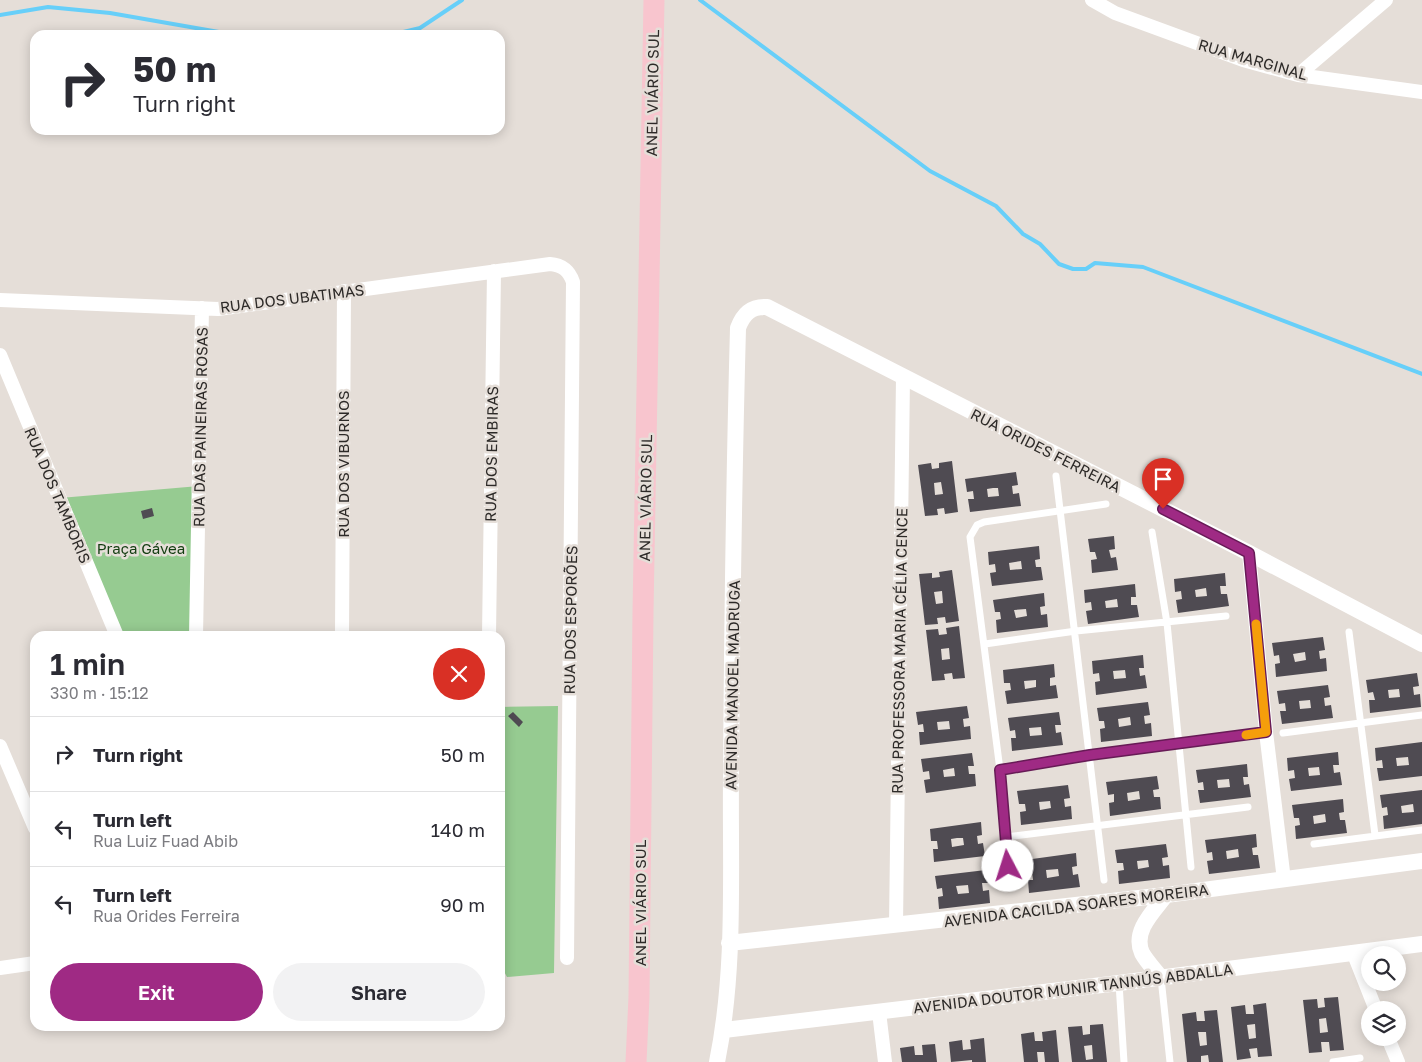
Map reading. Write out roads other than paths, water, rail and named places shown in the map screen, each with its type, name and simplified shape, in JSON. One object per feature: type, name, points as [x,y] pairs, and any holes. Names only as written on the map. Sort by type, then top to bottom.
[{"type":"main road","name":"ANEL VIÁRIO SUL","points":[[636,1062],[639,997],[643,602],[654,0]]},
{"type":"main road","name":"ANEL VIÁRIO SUL","points":[[639,997],[651,1062]]},
{"type":"street","name":"RUA MARGINAL","points":[[1092,0],[1115,13],[1226,54],[1298,75],[1422,92]]},
{"type":"street","points":[[1298,75],[1386,0]]},
{"type":"street","name":"RUA DOS UBATIMAS","points":[[0,300],[218,309],[558,264],[570,274],[573,282]]},
{"type":"street","name":"RUA DOS EMBIRAS","points":[[489,631],[494,271]]},
{"type":"street","name":"RUA DOS ESPORÕES","points":[[567,958],[573,282]]},
{"type":"street","name":"RUA DOS VIBURNOS","points":[[342,631],[344,292]]},
{"type":"street","name":"RUA ORIDES FERREIRA","points":[[748,311],[757,306],[767,307],[1249,553],[1422,644]]},
{"type":"street","name":"RUA DAS PAINEIRAS ROSAS","points":[[196,631],[202,308]]},
{"type":"street","name":"AVENIDA MANOEL MADRUGA","points":[[717,1062],[724,1030],[729,943],[734,493],[738,328],[741,319],[748,311]]},
{"type":"street","name":"RUA DOS TAMBORIS","points":[[0,355],[115,631]]},
{"type":"street","name":"RUA PROFESSORA MARIA CÉLIA CENCE","points":[[896,925],[904,377]]},
{"type":"street","points":[[1249,553],[1266,732],[1284,880]]},
{"type":"street","points":[[0,746],[30,816]]},
{"type":"street","points":[[1415,862],[1422,876]]},
{"type":"street","name":"AVENIDA CACILDA SOARES MOREIRA","points":[[729,943],[1166,895],[1415,862]]},
{"type":"street","points":[[1161,978],[1143,954],[1139,944],[1140,932],[1146,920],[1166,895]]},
{"type":"street","points":[[1416,945],[1422,934]]},
{"type":"street","name":"AVENIDA DOUTOR MUNIR TANNÚS ABDALLA","points":[[724,1030],[1161,978],[1416,945]]},
{"type":"street","points":[[1353,952],[1372,1001]]},
{"type":"street","points":[[0,968],[30,964]]},
{"type":"street","points":[[879,1012],[885,1062]]},
{"type":"street","points":[[1391,1046],[1398,1062]]},
{"type":"lane","points":[[1056,476],[1062,511],[1104,880]]},
{"type":"lane","points":[[1009,881],[1000,770],[970,537],[972,530],[984,522],[1106,504]]},
{"type":"lane","points":[[1152,532],[1167,623],[1191,867]]},
{"type":"lane","points":[[985,644],[1076,631],[1226,616]]},
{"type":"lane","points":[[1349,632],[1375,835]]},
{"type":"lane","points":[[1284,733],[1422,715]]},
{"type":"lane","points":[[1000,770],[1090,755],[1179,745],[1266,732]]},
{"type":"lane","points":[[1006,837],[1248,807]]},
{"type":"lane","points":[[1314,844],[1422,830]]},
{"type":"lane","points":[[1161,978],[1170,1062]]},
{"type":"lane","points":[[1119,983],[1124,1062]]},
{"type":"lane","points":[[1333,1062],[1360,1058]]},
{"type":"waterway","points":[[412,30],[420,28],[462,0]]},
{"type":"waterway","points":[[700,0],[930,171],[996,206],[1023,234],[1040,244],[1059,264],[1073,269],[1086,269],[1095,263],[1143,267],[1422,374]]},
{"type":"waterway","points":[[0,15],[48,7],[110,13],[207,30]]},
{"type":"park label","name":"Praça Gávea","points":[[141,548]]}]
